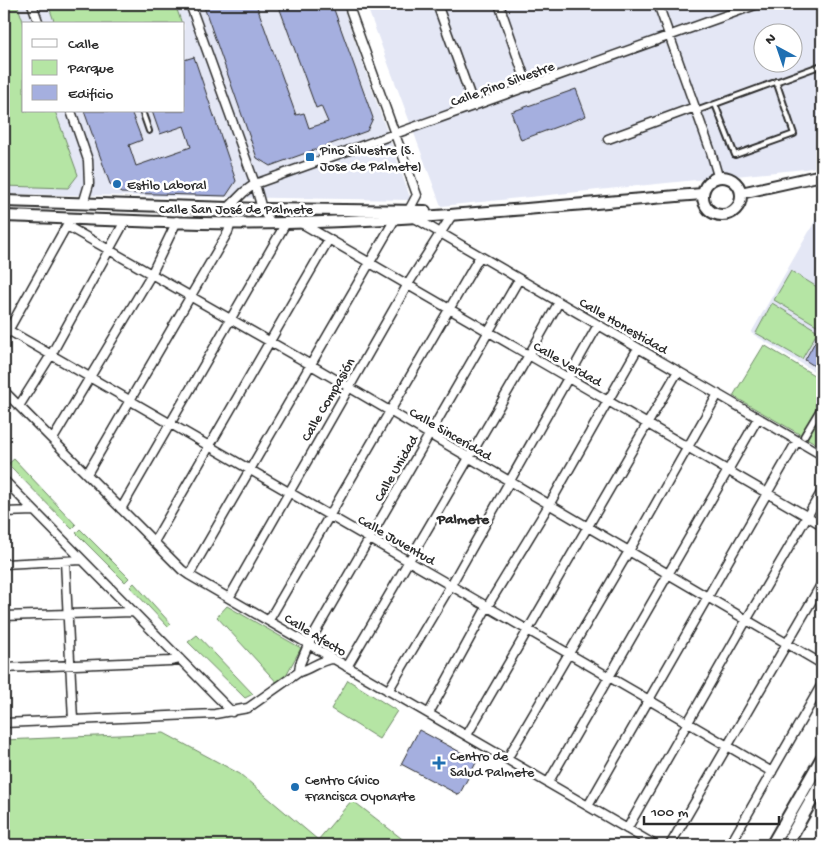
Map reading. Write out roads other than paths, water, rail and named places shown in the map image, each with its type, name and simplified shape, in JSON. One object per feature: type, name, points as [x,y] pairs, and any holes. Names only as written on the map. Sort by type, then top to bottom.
[{"type":"main road","points":[[772,845],[822,758]]},
{"type":"main road","points":[[786,845],[822,782]]},
{"type":"street","points":[[32,4],[38,22]]},
{"type":"street","points":[[190,4],[255,184],[262,209],[271,223]]},
{"type":"street","points":[[348,4],[417,195],[411,214]]},
{"type":"street","points":[[437,4],[474,106]]},
{"type":"street","points":[[499,4],[528,86]]},
{"type":"street","points":[[658,4],[712,152],[718,176]]},
{"type":"street","name":"Calle Pino Silvestre","points":[[255,184],[758,4]]},
{"type":"street","points":[[608,138],[696,109]]},
{"type":"street","points":[[4,338],[68,222],[83,204],[89,184],[88,160],[70,112]]},
{"type":"street","points":[[741,193],[822,175]]},
{"type":"street","points":[[718,176],[724,176],[736,182],[741,193],[741,199],[735,210],[723,215],[716,214],[706,207],[702,194],[707,183],[718,176]]},
{"type":"street","points":[[228,208],[255,184]]},
{"type":"street","name":"Calle San José de Palmete","points":[[4,200],[452,215],[702,194]]},
{"type":"street","points":[[68,222],[125,205]]},
{"type":"street","name":"Calle San José de Palmete","points":[[4,216],[68,222],[301,223],[395,219],[411,214],[469,213]]},
{"type":"street","name":"Calle Honestidad","points":[[411,214],[758,418],[801,438],[822,455]]},
{"type":"street","name":"Calle Compasión","points":[[229,598],[408,284],[452,215]]},
{"type":"street","points":[[189,576],[249,469],[395,219]]},
{"type":"street","points":[[19,406],[51,355],[125,221]]},
{"type":"street","points":[[53,440],[151,275],[177,221]]},
{"type":"street","name":"Calle Sinceridad","points":[[68,222],[151,275],[311,365],[822,664]]},
{"type":"street","points":[[87,474],[228,232],[231,223]]},
{"type":"street","points":[[121,509],[286,223]]},
{"type":"street","name":"Calle Verdad","points":[[301,223],[822,525]]},
{"type":"street","points":[[154,542],[329,239]]},
{"type":"street","points":[[269,620],[480,256]]},
{"type":"street","name":"Calle Unidad","points":[[298,672],[308,645],[519,279]]},
{"type":"street","points":[[347,667],[530,356],[559,302]]},
{"type":"street","points":[[388,691],[451,585],[598,325]]},
{"type":"street","name":"Calle Juventud","points":[[8,330],[772,772]]},
{"type":"street","points":[[428,713],[487,607],[549,505],[638,348]]},
{"type":"street","points":[[467,735],[678,371]]},
{"type":"street","name":"Calle Afecto","points":[[4,391],[189,576],[269,620],[308,645],[655,845]]},
{"type":"street","points":[[507,758],[718,394]]},
{"type":"street","points":[[588,806],[767,493],[822,406]]},
{"type":"street","points":[[548,783],[758,418]]},
{"type":"street","points":[[4,480],[232,712]]},
{"type":"street","points":[[627,830],[822,491]]},
{"type":"street","points":[[4,512],[34,511]]},
{"type":"street","points":[[4,564],[81,560]]},
{"type":"street","points":[[65,561],[74,720]]},
{"type":"street","points":[[670,845],[822,583]]},
{"type":"street","points":[[4,616],[132,612]]},
{"type":"street","points":[[4,668],[180,659]]},
{"type":"street","points":[[4,723],[232,712],[248,708],[298,672],[304,671],[324,660],[333,659]]},
{"type":"street","points":[[730,845],[822,684]]},
{"type":"lane","points":[[696,109],[715,104],[822,65]]},
{"type":"lane","points":[[715,104],[735,155],[794,134],[776,82]]},
{"type":"lane","points":[[142,112],[149,131]]},
{"type":"place","name":"Pino Silvestre (S. Jose de Palmete)","points":[[310,157]]},
{"type":"place","name":"Estilo Laboral","points":[[117,184]]},
{"type":"place","name":"Centro de Salud Palmete","points":[[439,763]]},
{"type":"place","name":"Centro Cívico Francisca Oyonarte","points":[[295,787]]},
{"type":"district","name":"Palmete","points":[[463,518]]}]
